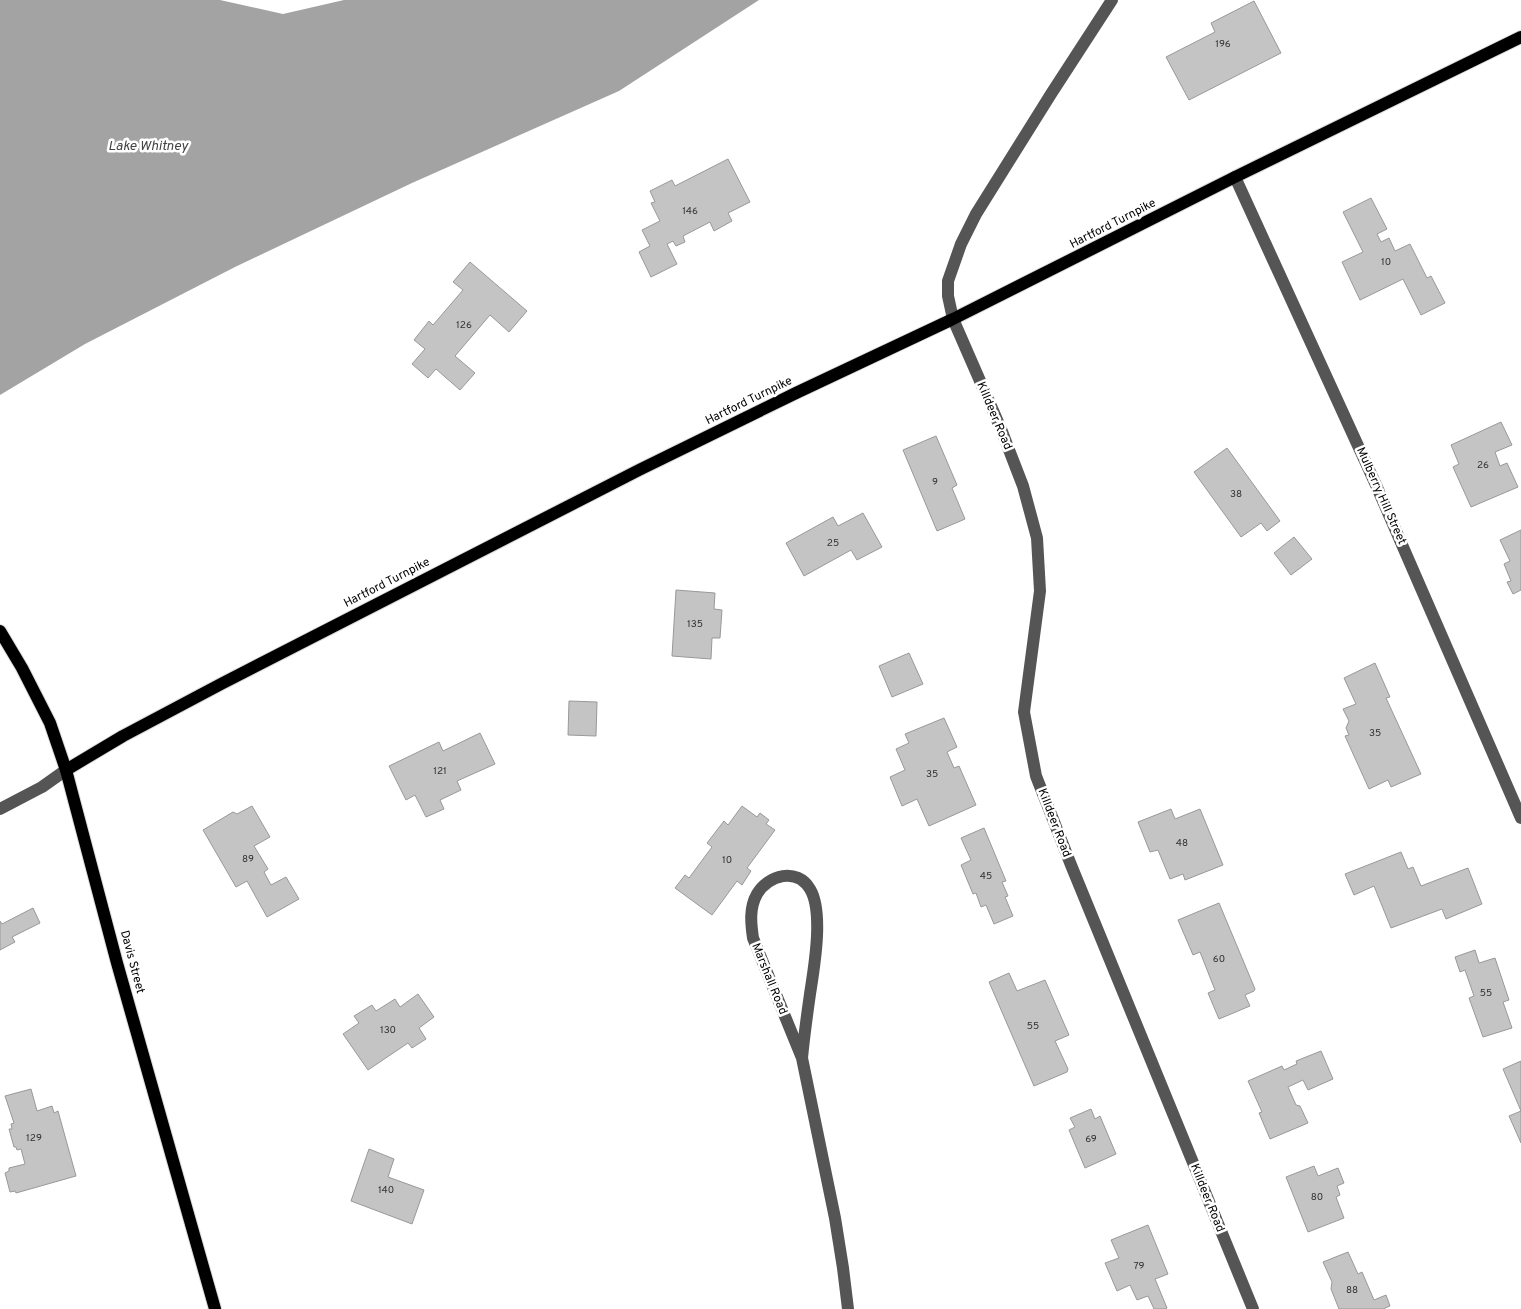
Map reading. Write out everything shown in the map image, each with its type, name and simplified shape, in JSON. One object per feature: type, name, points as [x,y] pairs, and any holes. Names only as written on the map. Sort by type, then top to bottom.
[{"type":"main road","name":"Hartford Turnpike","points":[[66,770],[123,736],[220,684],[560,510],[796,393],[953,319],[1521,36]]},
{"type":"main road","name":"Davis Street","points":[[0,632],[22,668],[50,723],[66,770],[122,982],[215,1309]]},
{"type":"street","name":"Killdeer Road","points":[[1112,0],[1050,94],[976,214],[961,244],[948,281],[948,296],[953,319],[1001,429],[1023,486],[1037,538],[1040,591],[1024,712],[1036,776],[1253,1309]]},
{"type":"street","name":"Mulberry Hill Street","points":[[1235,177],[1376,485],[1521,818]]},
{"type":"street","name":"Hartford Turnpike","points":[[0,809],[42,787],[66,770]]},
{"type":"street","name":"Marshall Road","points":[[802,1058],[817,942],[815,903],[811,889],[803,880],[790,876],[779,876],[768,882],[757,894],[750,921],[753,938],[802,1058],[835,1218],[848,1309]]},
{"type":"water","name":"Lake Whitney","points":[[0,0],[220,0],[283,14],[344,0],[759,0],[619,91],[412,183],[235,267],[85,344],[0,395]]},
{"type":"building","points":[[1254,1],[1281,53],[1189,100],[1166,57],[1215,32],[1211,23]]},
{"type":"building","points":[[728,159],[750,202],[728,213],[732,221],[714,231],[710,222],[683,236],[685,242],[676,246],[673,241],[667,244],[677,264],[651,277],[639,252],[650,246],[642,230],[660,221],[651,203],[655,202],[650,191],[672,180],[675,186]]},
{"type":"building","points":[[1371,198],[1387,229],[1377,234],[1381,242],[1389,238],[1395,251],[1410,244],[1427,278],[1431,276],[1445,303],[1421,315],[1403,279],[1360,300],[1342,262],[1363,252],[1343,212]]},
{"type":"building","points":[[470,262],[527,311],[509,332],[490,315],[455,356],[475,373],[460,390],[436,369],[428,378],[412,364],[425,349],[414,340],[429,321],[433,325],[463,290],[453,282]]},
{"type":"building","points":[[1501,422],[1512,445],[1495,452],[1500,466],[1507,463],[1518,487],[1471,507],[1453,467],[1459,464],[1451,445]]},
{"type":"building","points":[[936,436],[957,485],[952,488],[965,519],[937,531],[903,450]]},
{"type":"building","points":[[1227,448],[1280,521],[1267,531],[1261,523],[1241,537],[1194,472]]},
{"type":"building","points":[[863,513],[882,547],[857,560],[851,550],[804,576],[786,543],[833,517],[838,526]]},
{"type":"building","points":[[1521,530],[1521,590],[1513,594],[1507,582],[1511,581],[1504,564],[1510,561],[1500,540]]},
{"type":"building","points":[[1294,537],[1312,559],[1291,575],[1274,553]]},
{"type":"building","points":[[676,590],[715,593],[714,609],[722,610],[720,638],[712,638],[711,659],[672,656]]},
{"type":"building","points":[[909,653],[923,684],[892,697],[879,666]]},
{"type":"building","points":[[1375,663],[1390,697],[1386,698],[1421,774],[1391,787],[1388,780],[1369,789],[1345,736],[1349,735],[1346,728],[1349,721],[1343,709],[1356,704],[1344,678]]},
{"type":"building","points":[[569,701],[597,702],[596,736],[568,735]]},
{"type":"building","points":[[944,718],[957,747],[947,752],[954,768],[959,766],[976,805],[929,826],[917,799],[902,806],[890,777],[905,770],[896,749],[909,743],[905,734]]},
{"type":"building","points":[[480,733],[495,764],[457,781],[461,790],[440,800],[444,809],[426,817],[415,795],[406,800],[389,766],[439,742],[443,751]]},
{"type":"building","points":[[252,806],[270,837],[254,846],[268,869],[264,872],[271,885],[286,877],[299,899],[267,917],[247,881],[236,887],[203,830],[233,812],[237,814]]},
{"type":"building","points":[[742,806],[757,817],[760,813],[769,820],[766,824],[775,830],[747,868],[751,871],[742,885],[737,881],[712,915],[675,888],[685,875],[689,878],[712,847],[707,843],[724,821],[728,825]]},
{"type":"building","points":[[1171,809],[1175,819],[1200,809],[1223,865],[1185,880],[1183,874],[1170,879],[1158,850],[1150,852],[1138,822]]},
{"type":"building","points":[[984,828],[1006,881],[1002,882],[1008,896],[1005,897],[1013,916],[994,924],[986,905],[981,907],[976,893],[973,894],[961,865],[971,860],[961,838]]},
{"type":"building","points":[[1401,852],[1408,869],[1413,867],[1421,886],[1468,868],[1482,904],[1446,919],[1442,909],[1391,928],[1374,886],[1354,895],[1345,874]]},
{"type":"building","points":[[1219,903],[1255,989],[1245,995],[1250,1006],[1219,1019],[1208,993],[1215,990],[1200,952],[1193,955],[1178,920]]},
{"type":"building","points":[[33,908],[40,923],[12,937],[15,942],[0,950],[0,921],[2,924]]},
{"type":"building","points":[[1475,950],[1479,963],[1495,958],[1509,1000],[1503,1002],[1512,1028],[1483,1037],[1469,998],[1474,996],[1465,970],[1460,972],[1455,957]]},
{"type":"building","points":[[1009,973],[1017,991],[1045,980],[1069,1035],[1055,1041],[1068,1069],[1067,1072],[1034,1086],[989,982]]},
{"type":"building","points":[[418,994],[434,1017],[419,1028],[426,1039],[412,1048],[408,1043],[368,1070],[343,1034],[359,1023],[354,1016],[372,1005],[376,1011],[395,999],[400,1007]]},
{"type":"building","points":[[1321,1051],[1333,1079],[1308,1090],[1303,1080],[1288,1087],[1296,1105],[1300,1106],[1308,1123],[1270,1139],[1259,1113],[1262,1112],[1248,1081],[1282,1066],[1284,1070],[1297,1064],[1296,1061]]},
{"type":"building","points":[[1521,1061],[1521,1111],[1503,1069]]},
{"type":"building","points":[[31,1089],[37,1111],[52,1106],[54,1113],[58,1111],[76,1176],[16,1193],[15,1191],[10,1192],[5,1173],[9,1171],[9,1168],[25,1164],[21,1149],[17,1150],[14,1147],[9,1129],[12,1129],[11,1124],[14,1123],[5,1096]]},
{"type":"building","points":[[1091,1109],[1095,1119],[1100,1116],[1116,1154],[1085,1168],[1069,1130],[1075,1127],[1070,1118]]},
{"type":"building","points":[[1521,1111],[1521,1143],[1509,1116]]},
{"type":"building","points":[[369,1149],[394,1159],[388,1177],[424,1190],[412,1224],[351,1201]]},
{"type":"building","points":[[1314,1166],[1318,1176],[1338,1168],[1344,1183],[1337,1186],[1340,1195],[1336,1197],[1344,1218],[1308,1232],[1286,1177]]},
{"type":"building","points":[[1148,1225],[1168,1274],[1155,1279],[1166,1309],[1154,1309],[1148,1296],[1137,1300],[1130,1285],[1117,1291],[1105,1263],[1119,1258],[1111,1240]]},
{"type":"building","points":[[1348,1252],[1358,1274],[1362,1272],[1374,1300],[1386,1295],[1390,1306],[1383,1309],[1339,1309],[1331,1289],[1332,1282],[1323,1262]]}]
